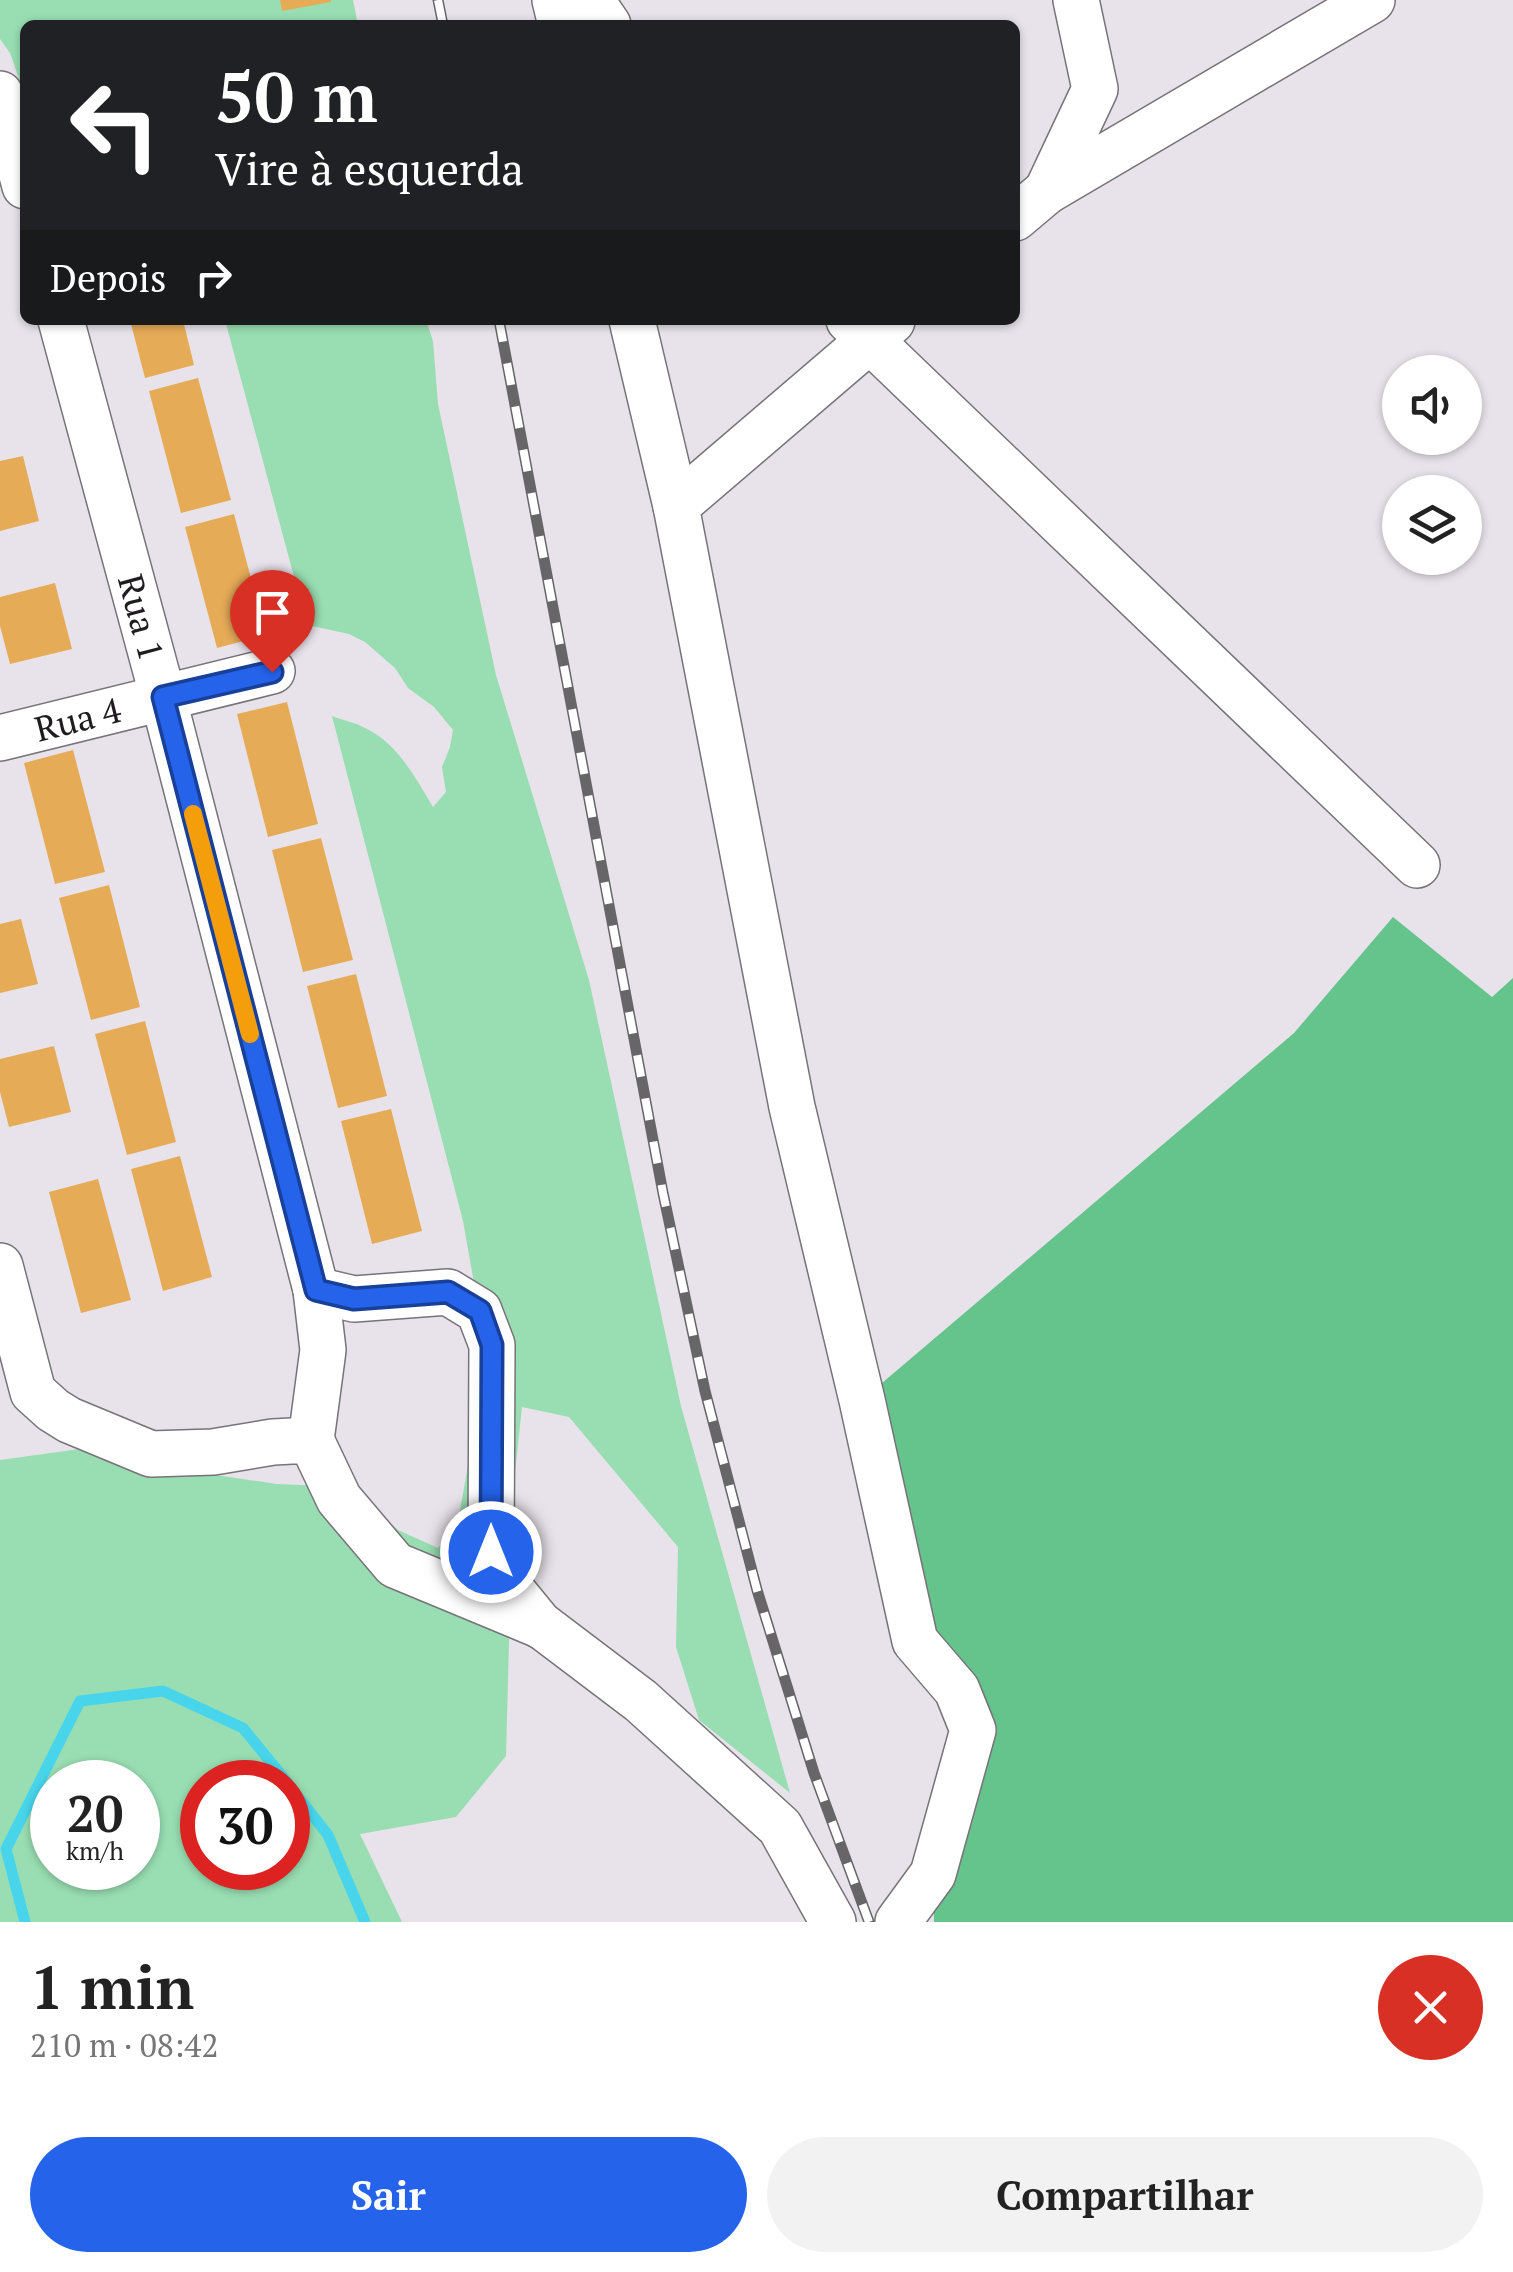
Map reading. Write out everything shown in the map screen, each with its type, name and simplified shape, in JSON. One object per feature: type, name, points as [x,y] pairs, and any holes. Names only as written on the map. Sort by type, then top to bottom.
[{"type":"street","points":[[1031,205],[1094,89],[1076,0]]},
{"type":"street","points":[[1031,205],[1372,0]]},
{"type":"street","points":[[0,94],[20,168]]},
{"type":"street","name":"Rua 1","points":[[62,325],[316,1290],[323,1350],[310,1440]]},
{"type":"street","points":[[633,325],[676,506],[792,1107],[915,1641],[957,1690],[973,1730],[934,1874],[934,1922]]},
{"type":"street","points":[[676,506],[871,327],[1417,865]]},
{"type":"street","name":"Rua 4","points":[[0,738],[272,672]]},
{"type":"street","points":[[0,1266],[32,1392],[53,1410],[151,1454],[214,1452],[310,1440],[338,1499],[394,1564],[542,1626]]},
{"type":"street","points":[[316,1290],[354,1299],[448,1292],[480,1311],[492,1345],[491,1552],[510,1588],[542,1626],[641,1700],[780,1827],[833,1922]]},
{"type":"street","points":[[898,1922],[934,1874]]},
{"type":"green space","points":[[0,0],[353,0],[357,20],[20,20],[20,82],[10,53],[0,39]]},
{"type":"green space","points":[[226,325],[428,325],[433,341],[438,404],[496,675],[589,980],[681,1406],[790,1793],[699,1720],[676,1647],[678,1547],[569,1417],[522,1407],[513,1491],[506,1756],[456,1817],[360,1834],[402,1922],[0,1922],[0,1460],[94,1447],[209,1474],[277,1484],[349,1487],[398,1530],[438,1548],[457,1528],[480,1396],[479,1311],[463,1221],[332,716],[359,725],[386,742],[404,761],[433,807],[446,792],[442,767],[453,730],[365,642],[349,634],[307,625]]},
{"type":"green space","points":[[1393,917],[1492,997],[1513,978],[1513,1922],[934,1922],[933,1874],[973,1729],[915,1641],[862,1400],[1294,1033]]},
{"type":"building","points":[[280,0],[331,0],[331,2],[282,11]]},
{"type":"building","points":[[131,325],[184,325],[194,365],[145,378]]},
{"type":"building","points":[[198,378],[231,500],[181,513],[149,391]]},
{"type":"building","points":[[23,456],[39,521],[0,531],[0,461]]},
{"type":"building","points":[[234,514],[266,635],[217,648],[185,527]]},
{"type":"building","points":[[55,583],[72,649],[10,664],[0,626],[0,597]]},
{"type":"building","points":[[287,702],[318,824],[268,837],[237,714]]},
{"type":"building","points":[[73,750],[105,872],[55,884],[24,763]]},
{"type":"building","points":[[321,838],[353,960],[303,972],[272,850]]},
{"type":"building","points":[[109,885],[140,1007],[91,1020],[59,898]]},
{"type":"building","points":[[21,919],[38,984],[0,993],[0,924]]},
{"type":"building","points":[[356,974],[387,1096],[338,1108],[307,986]]},
{"type":"building","points":[[145,1021],[176,1142],[127,1155],[95,1034]]},
{"type":"building","points":[[54,1046],[71,1112],[9,1127],[0,1092],[0,1059]]},
{"type":"building","points":[[391,1109],[422,1231],[372,1244],[341,1121]]},
{"type":"building","points":[[180,1156],[212,1277],[163,1291],[131,1169]]},
{"type":"building","points":[[98,1179],[131,1300],[81,1313],[49,1192]]},
{"type":"waterway","points":[[25,1922],[6,1849],[80,1701],[163,1691],[243,1728],[269,1760]]},
{"type":"waterway","points":[[310,1812],[328,1835],[365,1922]]},
{"type":"railway","points":[[438,0],[442,20]]},
{"type":"railway","points":[[500,325],[663,1193],[705,1391],[757,1590],[814,1773],[869,1922]]},
{"type":"slow traffic","points":[[193,814],[250,1034]]},
{"type":"route","points":[[272,672],[163,697],[316,1290],[354,1299],[448,1292],[480,1311],[492,1345],[491,1552]]}]
